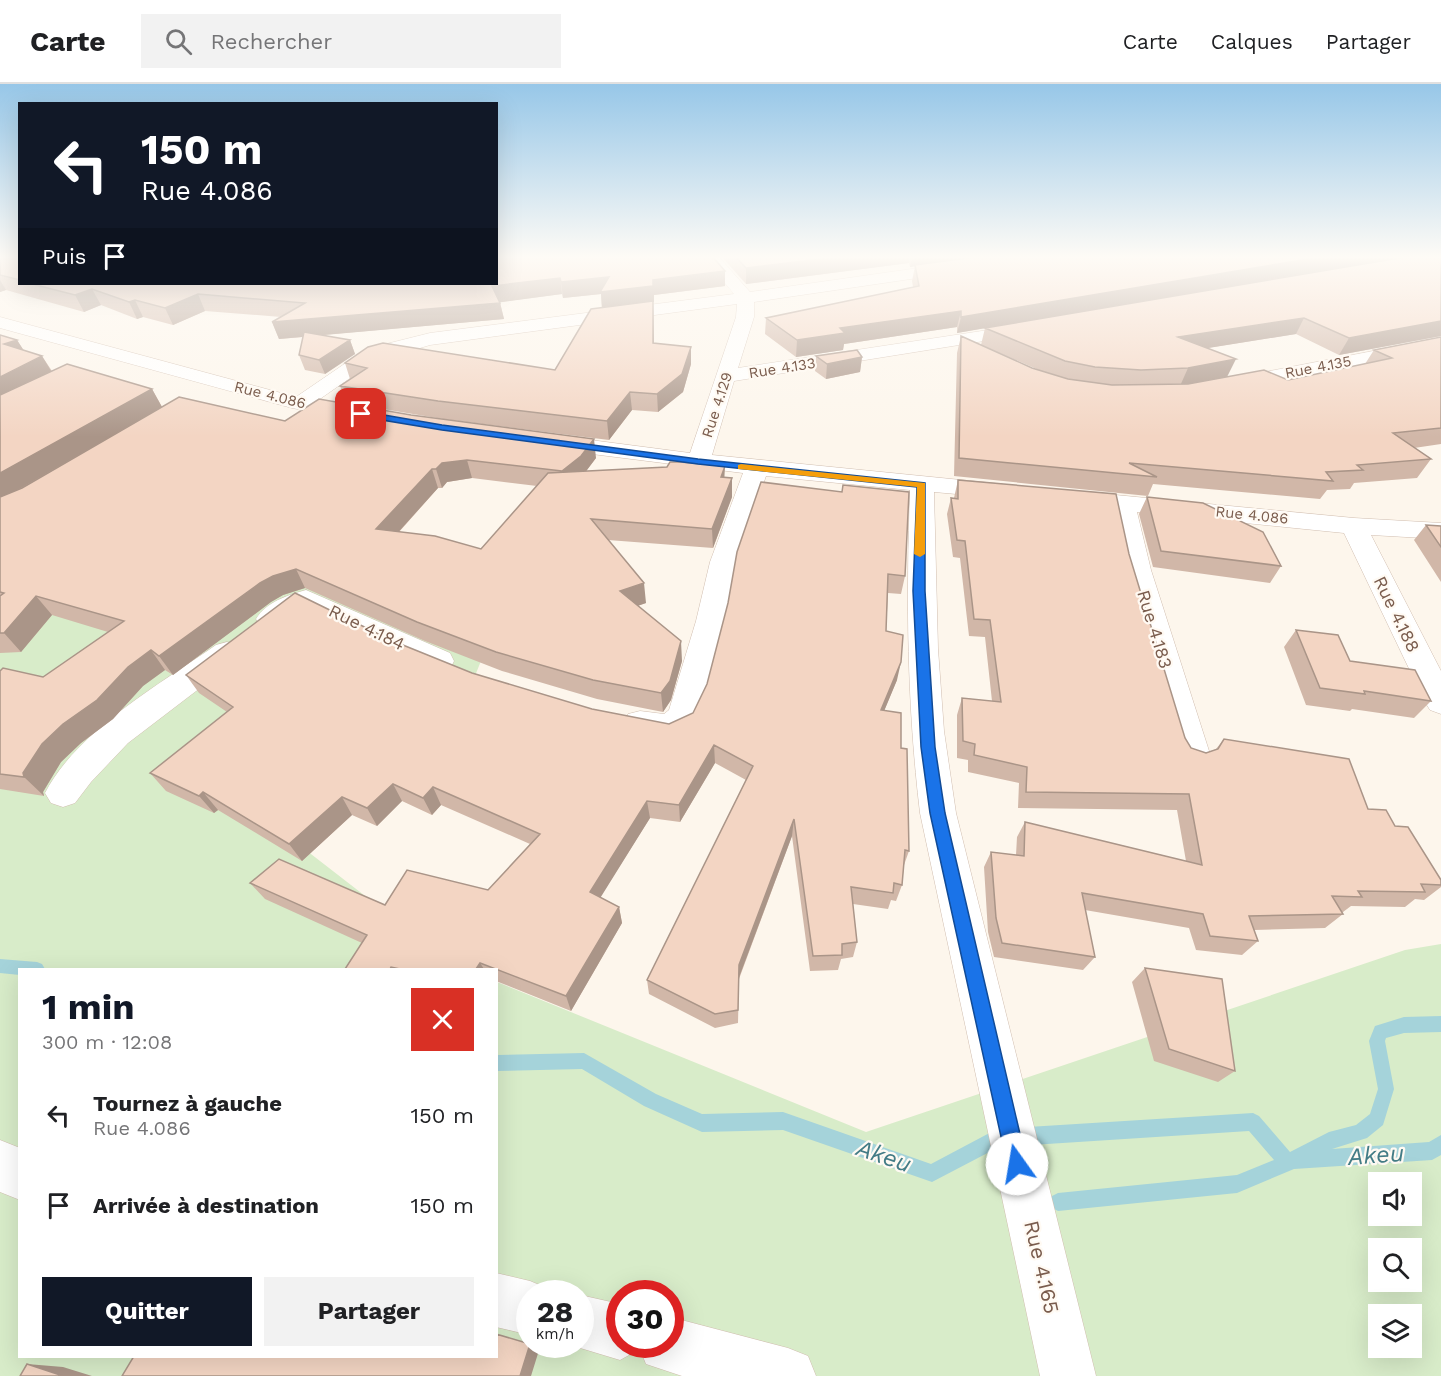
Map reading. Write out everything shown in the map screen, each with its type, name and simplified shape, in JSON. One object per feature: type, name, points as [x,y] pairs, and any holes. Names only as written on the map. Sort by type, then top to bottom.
[{"type":"street","points":[[299,404],[366,358],[393,348],[430,339],[601,316]]},
{"type":"street","name":"Rue 4.129","points":[[698,462],[745,316]]},
{"type":"street","name":"Rue 4.086","points":[[0,322],[102,359],[222,383],[299,404],[376,417]]},
{"type":"street","name":"Rue 4.133","points":[[726,376],[1047,326]]},
{"type":"street","points":[[954,342],[984,356]]},
{"type":"street","name":"Rue 4.135","points":[[1214,388],[1441,344]]},
{"type":"street","points":[[193,400],[222,383]]},
{"type":"street","points":[[535,440],[698,462],[1028,494]]},
{"type":"street","points":[[608,715],[669,728],[680,721],[711,621],[723,562],[757,468]]},
{"type":"street","name":"Rue 4.165","points":[[922,485],[919,591],[928,747],[938,813],[1017,1164],[1068,1376]]},
{"type":"street","name":"Rue 4.086","points":[[1051,496],[1354,526],[1441,531]]},
{"type":"street","name":"Rue 4.183","points":[[1122,502],[1137,570],[1192,754]]},
{"type":"street","name":"Rue 4.188","points":[[1354,526],[1430,661],[1441,702]]},
{"type":"street","name":"Rue 4.184","points":[[63,793],[75,774],[94,754],[168,695],[294,603],[306,599],[317,602],[412,650],[469,673]]},
{"type":"street","points":[[0,1164],[18,1175]]},
{"type":"street","points":[[498,1300],[516,1305]]},
{"type":"street","points":[[684,1349],[788,1376]]},
{"type":"green space","points":[[124,547],[500,614],[464,703],[289,837],[453,964],[463,968],[18,968],[18,1358],[498,1358],[498,982],[866,1132],[1405,950],[1441,944],[1441,1376],[0,1376],[0,568]]},
{"type":"building","points":[[282,316],[340,316],[272,322]]},
{"type":"building","points":[[587,316],[653,316],[653,343],[691,347],[682,374],[657,394],[630,392],[607,421],[438,401],[340,386],[367,368],[345,363],[368,347],[383,343],[555,370]]},
{"type":"building","points":[[923,316],[840,328],[845,333],[797,340],[766,318]]},
{"type":"building","points":[[1054,316],[1441,316],[1441,321],[1349,338],[1304,318],[1178,337],[1236,359],[1188,368],[1141,370],[1095,367],[1065,361],[985,328]]},
{"type":"building","points":[[304,332],[350,340],[319,360],[299,355]]},
{"type":"building","points":[[0,335],[17,340],[4,344],[42,356],[0,377]]},
{"type":"building","points":[[961,336],[1032,368],[1068,379],[1112,385],[1188,384],[1264,370],[1288,380],[1392,358],[1374,350],[1441,337],[1441,428],[1393,433],[1431,459],[1357,465],[1363,470],[1326,472],[1333,481],[1129,463],[1157,477],[959,458]]},
{"type":"building","points":[[857,350],[862,357],[827,364],[816,356]]},
{"type":"building","points":[[67,364],[152,389],[0,473],[0,395]]},
{"type":"building","points":[[179,397],[285,421],[319,399],[411,415],[594,439],[581,456],[562,471],[467,460],[442,463],[436,469],[432,469],[376,529],[435,536],[481,549],[548,473],[667,467],[670,462],[725,466],[721,477],[732,478],[712,529],[591,519],[644,583],[620,591],[681,641],[670,681],[661,693],[593,680],[496,652],[417,622],[296,569],[273,576],[260,583],[159,656],[151,650],[128,667],[97,700],[63,724],[42,744],[23,773],[24,777],[0,774],[0,671],[3,668],[43,677],[124,621],[36,596],[4,633],[0,633],[0,596],[4,593],[0,592],[0,497],[22,488]]},
{"type":"building","points":[[958,480],[1116,494],[1129,554],[1185,738],[1191,748],[1206,753],[1218,749],[1224,739],[1349,759],[1368,809],[1386,810],[1395,826],[1408,827],[1441,880],[1441,885],[1421,884],[1425,892],[1358,891],[1362,897],[1332,896],[1343,914],[1249,916],[1258,941],[1210,936],[1203,914],[1082,893],[1095,957],[1002,943],[996,918],[991,852],[1024,856],[1025,822],[1202,865],[1189,794],[1026,792],[1027,767],[974,755],[975,744],[963,741],[962,698],[1001,702],[990,620],[974,619],[965,541],[957,540],[951,498],[958,499]]},
{"type":"building","points":[[761,482],[842,492],[843,485],[909,492],[905,576],[888,574],[886,631],[903,635],[901,662],[881,710],[901,713],[901,748],[907,749],[909,851],[905,850],[902,885],[894,883],[893,893],[851,887],[857,942],[842,944],[842,955],[813,956],[794,819],[739,965],[738,1010],[715,1014],[647,980],[753,766],[714,745],[679,805],[647,801],[590,892],[619,907],[566,996],[480,963],[477,968],[346,968],[367,935],[250,883],[279,859],[385,905],[407,870],[488,890],[540,834],[433,787],[423,798],[393,784],[367,808],[342,797],[289,844],[203,792],[199,796],[150,773],[233,707],[186,675],[295,593],[393,641],[472,673],[592,709],[669,724],[693,713],[707,684],[728,603],[737,552]]},
{"type":"building","points":[[1147,497],[1203,503],[1263,532],[1281,566],[1161,551]]},
{"type":"building","points":[[1426,525],[1441,526],[1441,547]]},
{"type":"building","points":[[1296,630],[1338,635],[1350,661],[1415,670],[1431,701],[1364,691],[1365,694],[1320,688]]},
{"type":"building","points":[[1145,968],[1222,979],[1235,1071],[1169,1049]]},
{"type":"building","points":[[498,1335],[516,1340],[516,1358],[526,1358],[520,1376],[122,1376],[133,1358],[498,1358]]},
{"type":"building","points":[[27,1364],[63,1376],[20,1376]]},
{"type":"waterway","name":"Akeu","points":[[0,966],[25,968]]},
{"type":"waterway","points":[[1292,1161],[1329,1141],[1361,1132],[1377,1119],[1386,1089],[1377,1041],[1381,1032],[1404,1025],[1441,1024]]},
{"type":"waterway","name":"Akeu","points":[[498,1063],[584,1061],[650,1100],[702,1123],[783,1121],[932,1173],[997,1138],[1253,1122],[1286,1161],[1292,1161]]},
{"type":"waterway","name":"Akeu","points":[[1292,1161],[1432,1151],[1441,1144]]},
{"type":"waterway","points":[[1058,1202],[1237,1184],[1292,1161]]},
{"type":"slow traffic","points":[[741,467],[922,485],[920,554]]},
{"type":"route","points":[[361,414],[442,428],[698,462],[922,485],[919,591],[928,747],[938,813],[1017,1164]]}]
